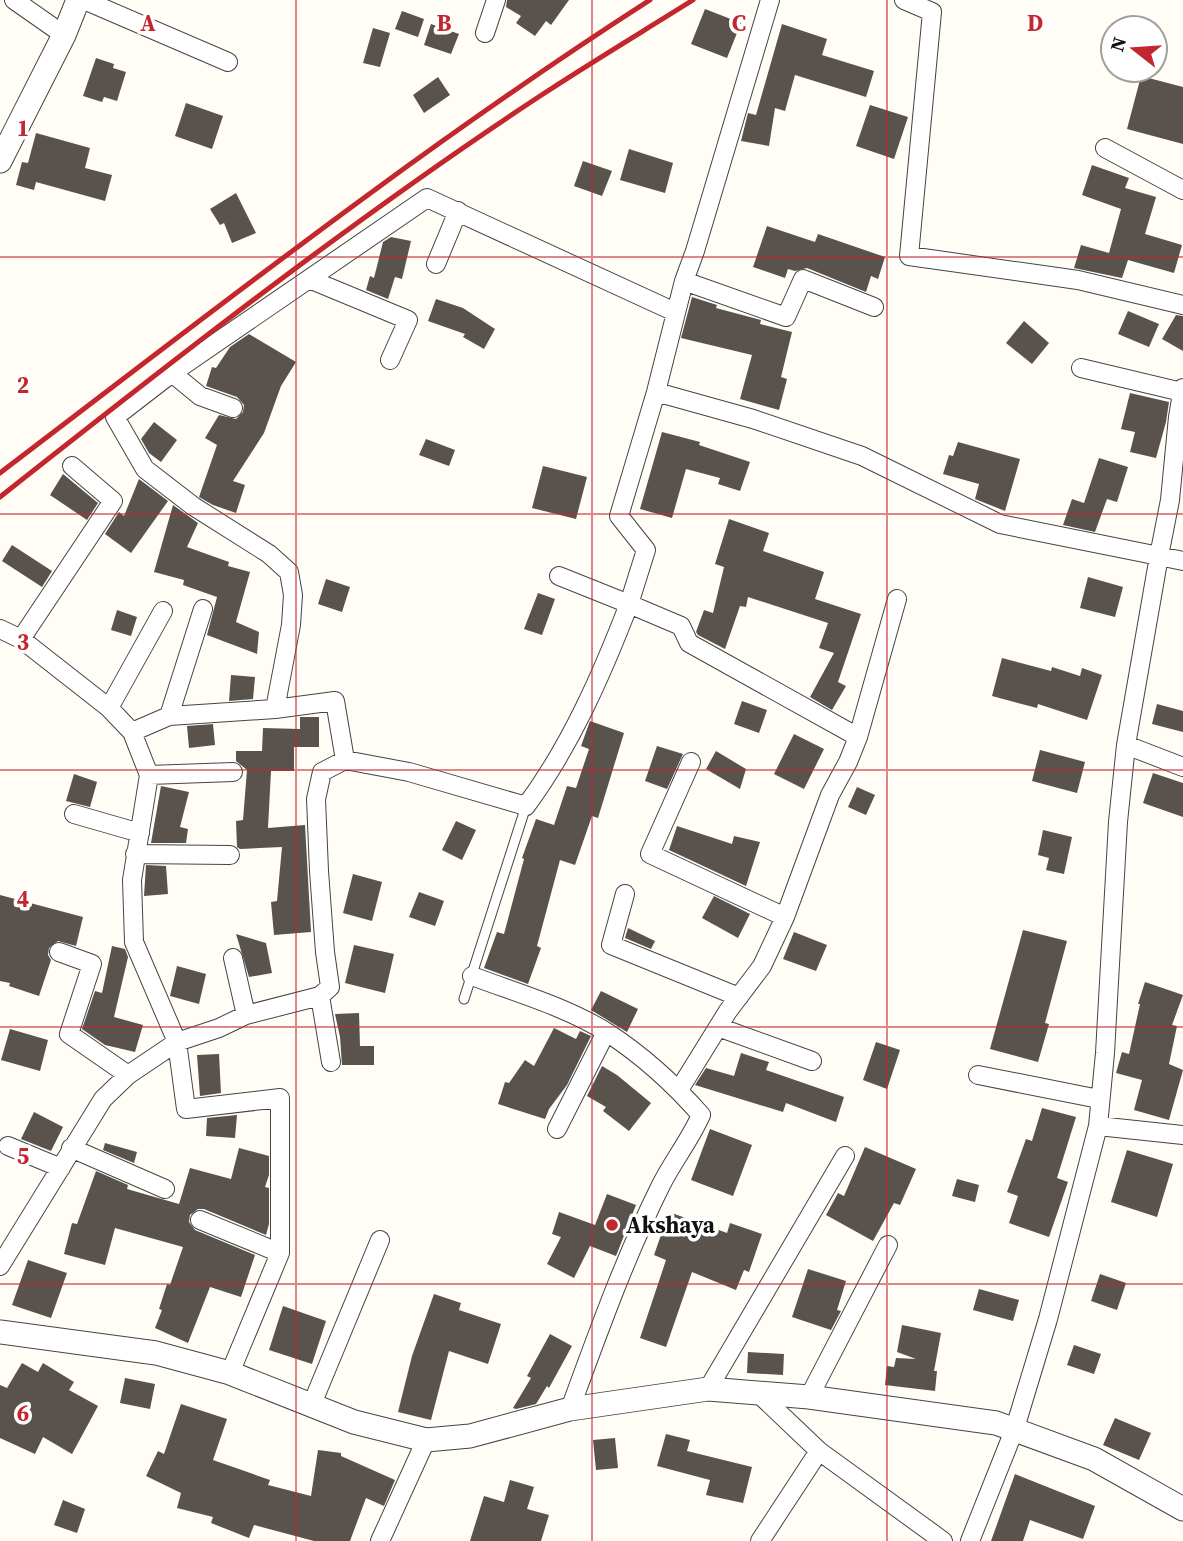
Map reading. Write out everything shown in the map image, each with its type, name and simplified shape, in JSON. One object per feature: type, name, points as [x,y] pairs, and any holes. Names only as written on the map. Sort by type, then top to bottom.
[{"type":"street","points":[[14,0],[64,35]]},
{"type":"street","points":[[0,161],[64,35],[78,0]]},
{"type":"street","points":[[84,0],[228,62]]},
{"type":"street","points":[[485,33],[496,0]]},
{"type":"street","points":[[0,1266],[103,1099],[128,1075],[177,1042],[219,1028],[246,1015],[320,996],[330,987],[325,952],[316,800],[322,772],[345,760],[409,772],[526,806],[551,772],[607,662],[646,550],[619,516],[656,392],[684,281],[770,0]]},
{"type":"street","points":[[904,0],[932,12],[909,256],[1078,280],[1183,305]]},
{"type":"street","points":[[1105,148],[1183,190]]},
{"type":"street","points":[[275,709],[291,625],[293,595],[289,572],[269,554],[193,506],[145,469],[115,417],[172,373],[427,198],[676,312]]},
{"type":"street","points":[[436,264],[458,211]]},
{"type":"street","points":[[309,279],[408,320],[390,360]]},
{"type":"street","points":[[684,281],[786,317],[803,279],[874,307]]},
{"type":"street","points":[[970,1541],[1015,1428],[1055,1293],[1098,1126],[1105,1053],[1118,822],[1126,745],[1170,500],[1182,390],[1081,368]]},
{"type":"street","points":[[172,373],[200,396],[233,408]]},
{"type":"street","points":[[656,392],[753,419],[862,456],[1000,524],[1183,561]]},
{"type":"street","points":[[21,639],[113,501],[72,466]]},
{"type":"street","points":[[559,576],[681,626],[689,643],[858,737]]},
{"type":"street","points":[[679,1090],[718,1027],[762,966],[785,916],[830,795],[858,737],[897,599]]},
{"type":"street","points":[[169,716],[203,609]]},
{"type":"street","points":[[109,708],[163,611]]},
{"type":"street","points":[[0,629],[21,639],[109,708],[132,732],[149,775],[132,880],[134,942],[177,1042],[186,1109],[280,1098],[280,1253],[230,1373]]},
{"type":"street","points":[[132,732],[169,716],[275,709],[335,701],[345,760]]},
{"type":"street","points":[[1126,745],[1183,767]]},
{"type":"street","points":[[691,762],[650,854],[785,916]]},
{"type":"street","points":[[149,775],[233,772]]},
{"type":"street","points":[[74,814],[140,833]]},
{"type":"street","points":[[135,854],[230,855]]},
{"type":"street","points":[[625,894],[611,945],[739,997]]},
{"type":"street","points":[[59,952],[92,964],[69,1034],[128,1075]]},
{"type":"street","points":[[233,957],[246,1015]]},
{"type":"street","points":[[472,976],[566,1012],[606,1032],[661,1073],[701,1115],[691,1137],[662,1183],[614,1291],[570,1409]]},
{"type":"street","points":[[320,996],[331,1062]]},
{"type":"street","points":[[718,1027],[812,1061]]},
{"type":"street","points":[[557,1129],[606,1032]]},
{"type":"street","points":[[978,1075],[1099,1099]]},
{"type":"street","points":[[1098,1126],[1183,1135]]},
{"type":"street","points":[[8,1146],[61,1168]]},
{"type":"street","points":[[71,1148],[165,1189]]},
{"type":"street","points":[[708,1389],[845,1156]]},
{"type":"street","points":[[200,1220],[280,1253]]},
{"type":"street","points":[[312,1404],[380,1240]]},
{"type":"street","points":[[809,1397],[888,1245]]},
{"type":"street","points":[[0,1332],[156,1353],[230,1373],[354,1422],[426,1440],[470,1436],[570,1409],[708,1389],[809,1397],[996,1423],[1094,1459],[1183,1509]]},
{"type":"street","points":[[758,1393],[819,1451],[943,1541]]},
{"type":"street","points":[[380,1541],[426,1440]]},
{"type":"street","points":[[760,1541],[819,1451]]},
{"type":"lane","points":[[464,999],[526,806]]},
{"type":"building","points":[[507,0],[569,0],[551,25],[546,21],[535,36],[516,23],[521,16],[506,7]]},
{"type":"building","points":[[705,9],[741,23],[727,58],[691,44]]},
{"type":"building","points":[[402,11],[424,19],[418,37],[395,29]]},
{"type":"building","points":[[431,24],[459,34],[451,54],[424,45]]},
{"type":"building","points":[[782,24],[827,39],[822,55],[874,71],[866,97],[795,75],[785,111],[775,108],[769,146],[741,141],[748,113],[756,115]]},
{"type":"building","points":[[373,28],[390,33],[380,67],[363,63]]},
{"type":"building","points":[[96,58],[114,64],[113,68],[126,72],[117,101],[104,97],[102,102],[83,96]]},
{"type":"building","points":[[438,77],[450,95],[424,113],[413,95]]},
{"type":"building","points":[[1169,83],[1183,87],[1183,144],[1127,129],[1139,84]]},
{"type":"building","points":[[186,103],[223,116],[212,149],[175,136]]},
{"type":"building","points":[[870,105],[908,117],[894,159],[856,146]]},
{"type":"building","points":[[36,133],[90,148],[85,168],[112,175],[105,201],[36,182],[34,190],[16,185],[22,162],[28,163]]},
{"type":"building","points":[[629,149],[673,163],[665,193],[620,180]]},
{"type":"building","points":[[583,161],[612,171],[602,196],[574,186]]},
{"type":"building","points":[[1092,165],[1129,178],[1125,188],[1156,197],[1145,234],[1182,245],[1174,273],[1128,260],[1122,278],[1074,268],[1081,245],[1109,253],[1121,209],[1082,195]]},
{"type":"building","points":[[236,193],[256,233],[232,243],[224,223],[220,225],[210,209]]},
{"type":"building","points":[[767,226],[815,242],[818,234],[885,257],[878,279],[871,276],[866,292],[807,268],[795,271],[788,269],[785,278],[753,267]]},
{"type":"building","points":[[391,237],[411,241],[402,279],[395,277],[388,299],[366,290],[370,276],[374,278],[383,242]]},
{"type":"building","points":[[692,297],[717,305],[716,308],[761,320],[760,324],[792,332],[781,377],[787,379],[779,410],[740,399],[752,355],[681,338]]},
{"type":"building","points":[[436,299],[463,308],[495,329],[484,349],[463,337],[465,334],[428,321]]},
{"type":"building","points":[[1128,311],[1159,324],[1149,347],[1118,334]]},
{"type":"building","points":[[1176,315],[1183,316],[1183,351],[1162,339]]},
{"type":"building","points":[[1024,321],[1049,343],[1032,364],[1006,343]]},
{"type":"building","points":[[249,334],[296,362],[281,386],[264,433],[233,481],[245,485],[236,513],[199,497],[217,445],[205,438],[219,415],[236,419],[243,412],[244,405],[237,397],[206,386],[212,367],[216,368],[230,347]]},
{"type":"building","points":[[1130,393],[1169,402],[1156,458],[1130,452],[1135,432],[1121,429]]},
{"type":"building","points":[[154,422],[177,440],[161,462],[149,453],[141,439]]},
{"type":"building","points":[[662,432],[700,442],[699,445],[750,462],[740,491],[718,484],[720,478],[686,469],[672,518],[640,509]]},
{"type":"building","points":[[426,439],[455,450],[449,466],[419,455]]},
{"type":"building","points":[[958,442],[1020,459],[1005,511],[975,499],[979,484],[943,474],[949,455],[953,456]]},
{"type":"building","points":[[1099,458],[1128,467],[1117,502],[1107,499],[1095,532],[1063,525],[1072,499],[1084,503]]},
{"type":"building","points":[[543,466],[587,477],[576,519],[532,508]]},
{"type":"building","points":[[63,474],[98,503],[87,520],[50,495]]},
{"type":"building","points":[[139,479],[168,501],[131,553],[105,534],[119,512],[124,516]]},
{"type":"building","points":[[173,505],[198,523],[187,547],[229,562],[228,566],[250,572],[236,622],[259,632],[257,654],[207,635],[217,597],[183,585],[184,580],[154,572]]},
{"type":"building","points":[[729,519],[769,533],[763,551],[824,572],[815,599],[861,614],[838,682],[846,686],[832,710],[810,697],[834,653],[819,648],[828,623],[748,597],[746,607],[740,606],[725,649],[696,632],[704,610],[713,613],[724,567],[715,564]]},
{"type":"building","points":[[12,545],[52,571],[42,587],[2,561]]},
{"type":"building","points":[[1088,577],[1123,587],[1115,617],[1080,608]]},
{"type":"building","points":[[326,579],[350,587],[342,612],[318,604]]},
{"type":"building","points":[[538,593],[555,599],[542,635],[524,629]]},
{"type":"building","points":[[117,610],[137,617],[131,636],[111,630]]},
{"type":"building","points":[[1002,658],[1051,671],[1052,667],[1080,676],[1082,668],[1102,675],[1087,720],[1038,704],[1037,708],[992,696]]},
{"type":"building","points":[[231,675],[255,677],[253,699],[229,701]]},
{"type":"building","points":[[742,701],[767,710],[759,733],[734,724]]},
{"type":"building","points":[[1157,704],[1183,711],[1183,732],[1152,724]]},
{"type":"building","points":[[300,717],[319,717],[319,747],[294,747],[294,771],[271,771],[268,828],[305,825],[311,932],[274,935],[271,902],[277,901],[282,847],[237,847],[236,821],[243,820],[247,770],[236,761],[236,751],[262,751],[263,728],[300,729]]},
{"type":"building","points":[[590,721],[624,733],[598,818],[592,816],[575,865],[560,860],[537,946],[541,948],[528,984],[484,968],[497,932],[504,934],[524,859],[522,858],[536,819],[554,825],[567,786],[576,788],[589,749],[581,746]]},
{"type":"building","points":[[213,724],[215,745],[189,748],[187,726]]},
{"type":"building","points":[[794,734],[824,749],[804,789],[774,774]]},
{"type":"building","points":[[657,746],[683,754],[667,789],[645,781]]},
{"type":"building","points":[[1040,750],[1085,762],[1077,793],[1032,781]]},
{"type":"building","points":[[716,751],[746,769],[740,789],[706,769]]},
{"type":"building","points":[[1153,773],[1183,783],[1183,817],[1143,803]]},
{"type":"building","points":[[74,774],[97,782],[90,807],[66,801]]},
{"type":"building","points":[[161,786],[189,792],[180,827],[188,829],[186,843],[151,843]]},
{"type":"building","points":[[857,787],[875,795],[866,815],[848,807]]},
{"type":"building","points":[[456,821],[476,830],[462,860],[442,850]]},
{"type":"building","points":[[677,826],[732,844],[734,836],[760,842],[746,886],[669,850]]},
{"type":"building","points":[[1043,830],[1072,837],[1064,874],[1046,870],[1049,858],[1038,855]]},
{"type":"building","points":[[146,865],[166,866],[168,894],[144,896]]},
{"type":"building","points":[[353,874],[382,882],[372,921],[343,913]]},
{"type":"building","points":[[419,892],[444,901],[435,926],[409,917]]},
{"type":"building","points":[[0,895],[83,917],[76,946],[58,941],[49,948],[48,955],[51,960],[39,996],[0,981]]},
{"type":"building","points":[[714,896],[750,914],[738,938],[702,918]]},
{"type":"building","points":[[628,928],[655,941],[651,949],[625,938]]},
{"type":"building","points":[[1023,930],[1067,941],[1045,1023],[1049,1024],[1038,1062],[990,1049]]},
{"type":"building","points":[[794,932],[827,945],[816,971],[783,959]]},
{"type":"building","points":[[236,934],[266,943],[272,973],[249,977]]},
{"type":"building","points":[[354,945],[394,954],[385,993],[345,983]]},
{"type":"building","points":[[112,946],[125,949],[128,957],[114,1017],[143,1025],[135,1052],[105,1045],[82,1029],[95,991],[102,993]]},
{"type":"building","points":[[177,966],[206,974],[199,1004],[170,996]]},
{"type":"building","points":[[1145,982],[1183,995],[1172,1025],[1177,1026],[1169,1064],[1183,1070],[1169,1120],[1134,1110],[1142,1080],[1116,1073],[1122,1052],[1129,1054]]},
{"type":"building","points":[[601,991],[638,1009],[627,1032],[591,1010]]},
{"type":"building","points":[[359,1013],[360,1046],[374,1046],[374,1065],[342,1065],[335,1014]]},
{"type":"building","points":[[554,1028],[576,1039],[580,1031],[591,1036],[567,1085],[545,1119],[498,1104],[505,1082],[509,1083],[525,1060],[534,1066]]},
{"type":"building","points":[[10,1029],[48,1040],[40,1071],[1,1060]]},
{"type":"building","points":[[876,1042],[900,1050],[887,1089],[863,1080]]},
{"type":"building","points":[[741,1053],[769,1062],[766,1070],[844,1097],[836,1122],[786,1103],[783,1112],[695,1085],[706,1068],[734,1076]]},
{"type":"building","points":[[219,1054],[221,1093],[200,1096],[197,1055]]},
{"type":"building","points":[[602,1066],[651,1103],[629,1131],[603,1111],[606,1107],[587,1096]]},
{"type":"building","points":[[1042,1108],[1076,1117],[1057,1178],[1068,1182],[1049,1237],[1009,1223],[1018,1196],[1007,1192],[1026,1139],[1032,1141]]},
{"type":"building","points":[[34,1112],[63,1127],[51,1151],[21,1139]]},
{"type":"building","points":[[237,1115],[235,1138],[206,1136],[207,1118]]},
{"type":"building","points":[[710,1129],[752,1145],[733,1196],[691,1180]]},
{"type":"building","points":[[105,1143],[137,1152],[134,1163],[103,1150]]},
{"type":"building","points":[[865,1147],[916,1169],[900,1205],[894,1203],[873,1241],[826,1215],[838,1193],[844,1196]]},
{"type":"building","points":[[239,1148],[269,1156],[269,1175],[265,1187],[269,1188],[269,1224],[266,1235],[204,1209],[198,1209],[190,1215],[189,1222],[195,1230],[255,1255],[241,1297],[210,1287],[188,1343],[155,1328],[167,1284],[170,1285],[183,1247],[115,1228],[105,1265],[64,1254],[72,1223],[77,1224],[96,1171],[128,1185],[127,1189],[179,1204],[190,1168],[231,1179]]},
{"type":"building","points":[[1127,1150],[1173,1164],[1157,1217],[1111,1202]]},
{"type":"building","points":[[957,1179],[979,1185],[975,1202],[952,1196]]},
{"type":"building","points":[[607,1194],[636,1205],[616,1256],[590,1246],[574,1278],[547,1264],[561,1237],[552,1234],[559,1212],[595,1225]]},
{"type":"building","points":[[669,1212],[727,1233],[730,1223],[762,1234],[749,1272],[744,1270],[736,1290],[692,1272],[666,1347],[640,1338],[666,1260],[654,1255]]},
{"type":"building","points":[[28,1260],[67,1273],[51,1318],[12,1305]]},
{"type":"building","points":[[808,1269],[846,1281],[837,1310],[841,1311],[831,1330],[792,1317]]},
{"type":"building","points":[[1100,1274],[1126,1283],[1117,1310],[1091,1301]]},
{"type":"building","points":[[979,1289],[1019,1300],[1013,1321],[973,1310]]},
{"type":"building","points":[[434,1294],[461,1303],[459,1310],[501,1324],[488,1364],[449,1351],[431,1420],[398,1412],[412,1356]]},
{"type":"building","points":[[283,1306],[326,1321],[312,1364],[269,1350]]},
{"type":"building","points":[[902,1325],[941,1333],[934,1371],[937,1371],[935,1391],[885,1385],[887,1366],[894,1367],[896,1358],[916,1359],[897,1352]]},
{"type":"building","points":[[550,1334],[572,1346],[549,1388],[547,1386],[536,1404],[513,1408],[531,1378],[527,1376]]},
{"type":"building","points":[[1074,1345],[1101,1354],[1094,1374],[1067,1365]]},
{"type":"building","points":[[748,1352],[784,1354],[783,1375],[747,1373]]},
{"type":"building","points":[[22,1363],[38,1372],[43,1363],[74,1382],[69,1390],[98,1406],[72,1454],[43,1437],[35,1454],[0,1438],[0,1385],[7,1388]]},
{"type":"building","points":[[125,1378],[155,1384],[150,1409],[120,1403]]},
{"type":"building","points":[[181,1404],[227,1419],[213,1460],[270,1480],[268,1485],[311,1496],[318,1450],[341,1453],[341,1456],[395,1480],[384,1506],[366,1498],[350,1541],[314,1541],[254,1525],[249,1538],[211,1523],[213,1517],[177,1508],[181,1493],[146,1476],[158,1451],[164,1454]]},
{"type":"building","points":[[1115,1418],[1151,1433],[1139,1460],[1103,1445]]},
{"type":"building","points":[[666,1434],[690,1440],[687,1451],[752,1467],[743,1503],[706,1495],[710,1480],[657,1466]]},
{"type":"building","points":[[615,1438],[618,1468],[596,1470],[593,1440]]},
{"type":"building","points":[[1015,1474],[1095,1506],[1083,1539],[1030,1520],[1023,1541],[991,1541]]},
{"type":"building","points":[[510,1480],[534,1487],[527,1509],[549,1515],[541,1541],[470,1541],[484,1496],[504,1502]]},
{"type":"building","points":[[63,1500],[85,1509],[77,1533],[54,1525]]},
{"type":"railway","points":[[0,473],[401,171],[483,112],[650,0]]},
{"type":"railway","points":[[0,497],[199,341],[401,191],[540,96],[693,0]]},
{"type":"place","name":"Akshaya","points":[[612,1225]]}]
